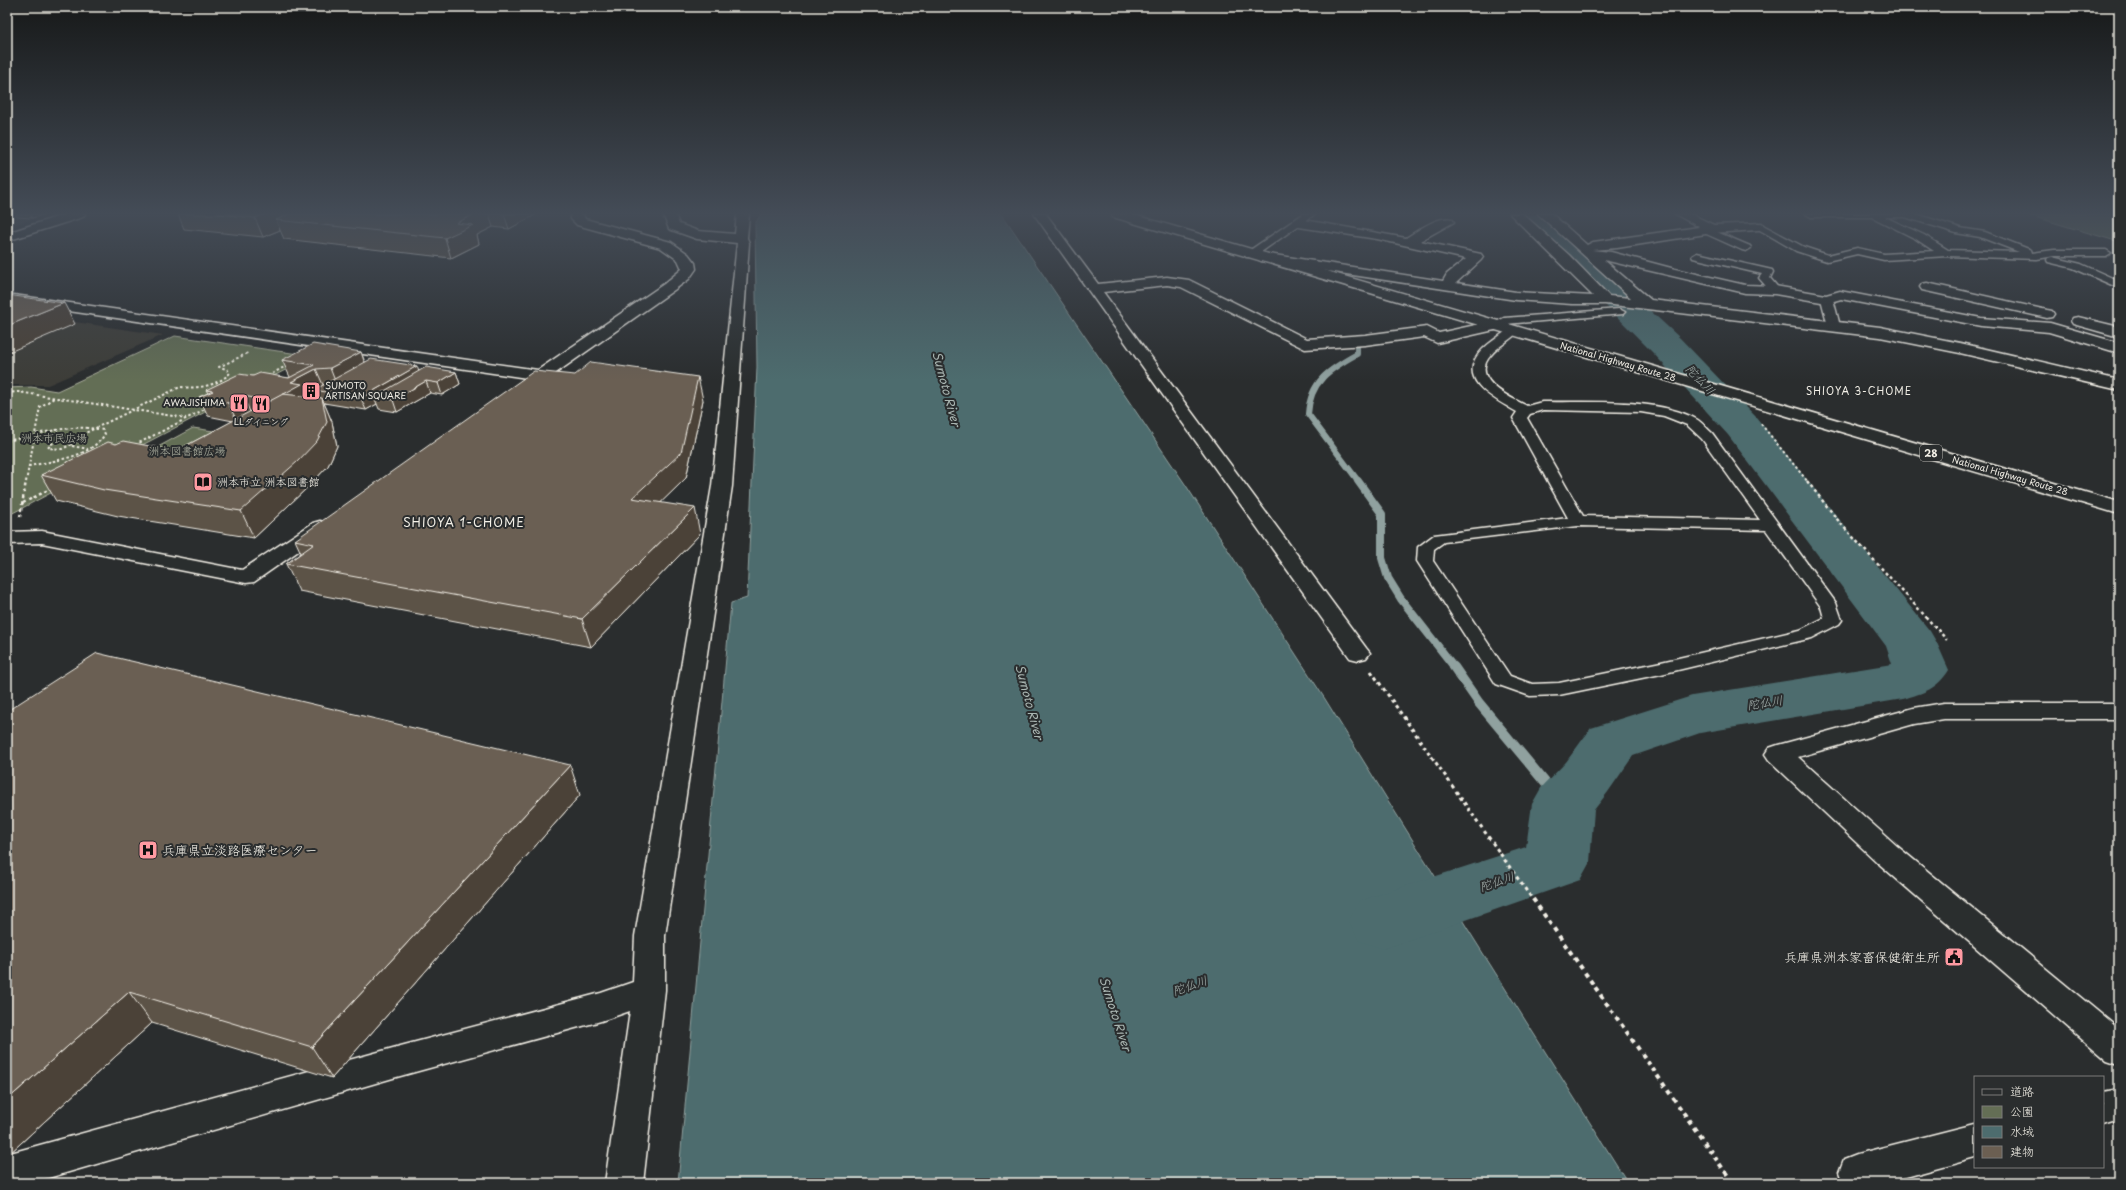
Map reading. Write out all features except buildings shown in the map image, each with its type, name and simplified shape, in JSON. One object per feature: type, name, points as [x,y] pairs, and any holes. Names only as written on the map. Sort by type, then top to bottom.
[{"type":"main road","points":[[509,397],[669,287],[684,276],[689,270]]},
{"type":"main road","points":[[624,1183],[650,990],[650,936],[722,486],[741,270]]},
{"type":"main road","points":[[1082,270],[1358,653]]},
{"type":"main road","name":"National Highway Route 28","points":[[1302,270],[2119,508]]},
{"type":"main road","points":[[1353,270],[1516,296],[1572,300],[1605,300],[1834,326],[1960,348],[2119,385]]},
{"type":"main road","points":[[1448,286],[1452,277],[1461,270]]},
{"type":"main road","points":[[1575,270],[1605,300]]},
{"type":"main road","points":[[1608,270],[1646,304]]},
{"type":"main road","points":[[1660,270],[1745,289],[1775,290],[1827,299],[1840,295],[1981,322],[2032,325],[2061,324],[2119,332]]},
{"type":"main road","points":[[1096,288],[1167,281],[1184,283],[1305,344],[1365,340],[1426,332],[1437,338],[1494,326]]},
{"type":"main road","points":[[1898,306],[1899,302],[1928,301],[1932,288],[2014,308],[2061,324],[2119,348]]},
{"type":"main road","points":[[7,298],[540,375]]},
{"type":"main road","points":[[7,538],[42,536],[246,577],[335,517]]},
{"type":"main road","points":[[2119,711],[1944,712],[1914,716],[1778,754],[1887,854],[2119,1050]]},
{"type":"main road","points":[[7,1172],[392,1063],[600,1007],[650,990]]},
{"type":"main road","points":[[2104,1108],[2119,1104]]},
{"type":"main road","points":[[1865,1183],[1856,1172],[1974,1141]]},
{"type":"lane","points":[[1757,270],[1768,272],[1764,278],[1775,290]]},
{"type":"lane","points":[[2084,270],[2119,285]]},
{"type":"lane","points":[[1827,299],[1834,326]]},
{"type":"lane","points":[[1494,326],[1504,321],[1619,312]]},
{"type":"lane","points":[[1513,332],[1484,354],[1478,364],[1478,373],[1489,390],[1525,411]]},
{"type":"lane","points":[[1578,521],[1520,418],[1525,411],[1542,406],[1640,408],[1667,412],[1692,422],[1707,436],[1771,525],[1830,608],[1833,620],[1806,634],[1559,690],[1530,690],[1503,680],[1426,561],[1426,547],[1440,538],[1578,521],[1771,525]]},
{"type":"path","points":[[97,450],[71,446],[53,450],[48,447],[58,440],[73,439],[180,387],[196,387],[219,381],[230,373],[227,369],[219,367],[254,350]]},
{"type":"path","points":[[262,378],[289,364]]},
{"type":"path","points":[[7,392],[187,418]]},
{"type":"path","points":[[20,519],[40,407],[54,398]]},
{"type":"path","points":[[1747,399],[1753,414],[1841,524],[1947,640]]},
{"type":"path","points":[[132,447],[207,407]]},
{"type":"path","points":[[7,440],[74,428],[95,428],[103,430],[105,434],[103,439],[90,449],[71,456],[30,466]]},
{"type":"path","points":[[71,446],[76,442],[73,439]]},
{"type":"path","points":[[23,503],[57,486]]},
{"type":"path","points":[[1460,797],[1733,1183]]},
{"type":"shaded area","points":[[7,312],[163,335],[48,385],[7,385]]},
{"type":"green space","name":"洲本市民広場","points":[[175,336],[312,356],[7,516],[7,388],[31,387],[57,391]]},
{"type":"green space","points":[[193,428],[247,436],[132,461]]},
{"type":"water","name":"Sumoto River","points":[[756,270],[1040,270],[1185,484],[1325,699],[1628,1183],[678,1183],[731,603],[747,598],[757,367]]},
{"type":"waterway","name":"陀仏川","points":[[1383,921],[1557,862],[1563,804],[1587,777],[1612,742],[1692,715],[1903,681],[1922,670],[1911,643],[1742,426],[1667,346],[1587,270]]},
{"type":"waterway","points":[[1357,348],[1357,354],[1338,365],[1317,384],[1313,393],[1308,414],[1359,482]]},
{"type":"waterway","points":[[1358,481],[1382,514],[1382,558],[1388,578],[1401,599],[1455,668]]},
{"type":"waterway","points":[[1454,667],[1479,703],[1563,804]]},
{"type":"place","name":"SUMOTO ARTISAN SQUARE","points":[[311,391]]},
{"type":"place","name":"AWAJISHIMA","points":[[239,403]]},
{"type":"place","name":"LLダイニング","points":[[261,404]]},
{"type":"place","name":"洲本市立 洲本図書館","points":[[203,482]]},
{"type":"place","name":"兵庫県立淡路医療センター","points":[[148,850]]},
{"type":"place","name":"兵庫県洲本家畜保健衛生所","points":[[1954,957]]},
{"type":"district","name":"SHIOYA 3-CHOME","points":[[1859,391]]},
{"type":"district","name":"SHIOYA 1-CHOME","points":[[464,523]]},
{"type":"park label","name":"洲本図書館広場","points":[[187,451]]}]
